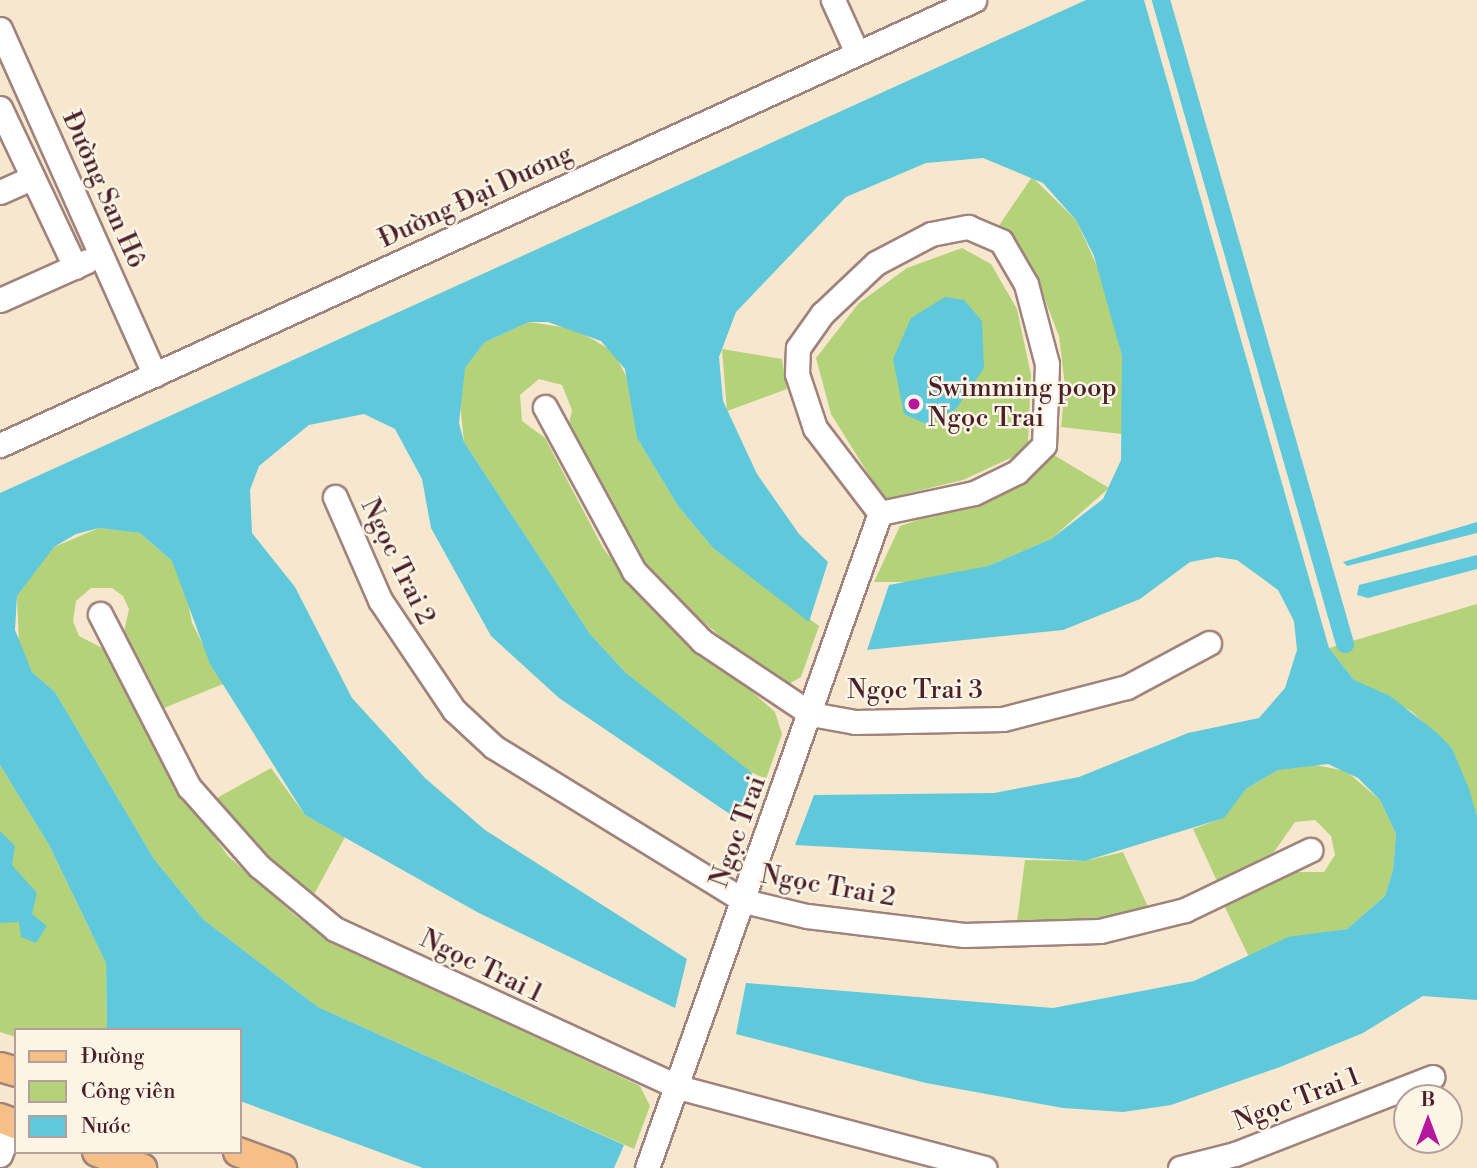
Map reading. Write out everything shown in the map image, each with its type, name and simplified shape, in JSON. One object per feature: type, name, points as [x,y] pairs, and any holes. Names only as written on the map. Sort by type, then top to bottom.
[{"type":"main road","points":[[242,1153],[282,1168]]},
{"type":"main road","points":[[103,1154],[142,1168]]},
{"type":"street","points":[[833,0],[857,53]]},
{"type":"street","name":"Đường Đại Dương","points":[[0,445],[974,0]]},
{"type":"street","name":"Đường San Hô","points":[[0,29],[155,375]]},
{"type":"street","points":[[0,108],[75,267]]},
{"type":"street","points":[[0,192],[32,178]]},
{"type":"street","points":[[942,230],[986,230],[1013,255],[1038,321],[1050,402],[1044,445],[1017,472],[974,493],[880,513],[815,428],[797,374],[798,348],[822,314],[876,263],[942,230]]},
{"type":"street","points":[[0,300],[101,255]]},
{"type":"street","name":"Ngọc Trai 3","points":[[545,407],[634,571],[702,641],[811,714],[855,722],[1003,719],[1127,687],[1209,643]]},
{"type":"street","name":"Ngọc Trai 2","points":[[335,497],[380,600],[454,710],[494,747],[744,901],[807,916],[964,935],[1100,931],[1185,910],[1310,850]]},
{"type":"street","name":"Ngọc Trai","points":[[647,1168],[811,714],[880,513]]},
{"type":"street","name":"Ngọc Trai 1","points":[[100,614],[189,787],[295,899],[335,929],[678,1087],[984,1168]]},
{"type":"street","name":"Ngọc Trai 1","points":[[1181,1168],[1234,1154],[1433,1077]]},
{"type":"street","points":[[0,1155],[9,1122]]},
{"type":"green space","points":[[1032,177],[1076,220],[1102,277],[1122,356],[1122,434],[1061,427],[1065,386],[1059,336],[1033,269],[998,227]]},
{"type":"green space","points":[[962,248],[991,264],[1017,309],[1031,375],[1028,442],[1015,456],[963,480],[884,499],[831,414],[816,358],[859,303],[907,268]]},
{"type":"green space","points":[[529,322],[575,329],[614,352],[629,382],[637,438],[678,506],[713,548],[819,626],[801,677],[780,689],[655,579],[620,532],[568,429],[572,410],[562,385],[539,379],[520,395],[522,421],[545,438],[603,548],[635,589],[775,712],[782,734],[766,779],[737,766],[626,673],[590,634],[464,442],[459,394],[465,368],[485,342]]},
{"type":"green space","points":[[722,349],[782,359],[787,389],[727,411]]},
{"type":"green space","points":[[1054,455],[1109,488],[1051,539],[988,566],[926,582],[874,582],[900,526],[1013,488]]},
{"type":"green space","points":[[99,528],[140,533],[172,561],[184,583],[192,623],[223,684],[164,708],[124,632],[129,609],[123,596],[112,588],[91,588],[76,601],[73,621],[79,636],[106,650],[181,789],[228,856],[297,917],[348,948],[640,1086],[650,1106],[634,1149],[318,1007],[204,920],[154,859],[55,692],[32,672],[19,646],[17,596],[35,569],[54,547]]},
{"type":"green space","points":[[1477,604],[1477,816],[1452,748],[1411,711],[1354,680],[1329,648]]},
{"type":"green space","points":[[1305,763],[1346,771],[1380,800],[1396,834],[1393,870],[1385,896],[1347,929],[1308,935],[1249,957],[1223,903],[1283,872],[1324,872],[1335,855],[1331,836],[1315,820],[1295,822],[1274,852],[1217,881],[1193,829],[1223,818],[1246,789],[1278,770]]},
{"type":"green space","points":[[0,765],[49,845],[106,963],[107,1028],[14,1028],[14,1036],[0,1032]]},
{"type":"green space","points":[[271,768],[305,815],[345,837],[312,898],[265,858],[215,799]]},
{"type":"green space","points":[[1123,852],[1149,909],[1079,922],[1017,922],[1025,860],[1085,861]]},
{"type":"water","points":[[1086,0],[1144,0],[1329,648],[1354,680],[1390,696],[1452,748],[1469,789],[1477,816],[1477,1000],[1423,996],[1363,1033],[1280,1067],[1171,1105],[1123,1112],[1063,1108],[926,1083],[736,1034],[746,983],[1053,1008],[1194,981],[1288,937],[1347,929],[1385,896],[1393,870],[1396,834],[1380,800],[1358,778],[1328,764],[1278,770],[1246,789],[1224,818],[1085,861],[795,845],[814,795],[994,793],[1079,777],[1188,733],[1259,718],[1285,688],[1297,650],[1294,621],[1278,590],[1237,560],[1217,557],[1190,562],[1140,599],[1063,630],[867,650],[889,585],[988,566],[1051,539],[1103,499],[1121,460],[1122,356],[1094,256],[1076,220],[1043,183],[983,158],[926,163],[846,197],[736,312],[719,357],[723,401],[757,474],[799,534],[828,562],[809,622],[713,548],[678,506],[637,438],[625,369],[601,341],[548,322],[529,322],[485,342],[465,368],[459,423],[464,442],[590,634],[626,673],[752,773],[737,819],[559,698],[491,636],[431,528],[422,479],[395,429],[364,414],[309,425],[259,466],[250,490],[252,533],[295,587],[352,698],[425,778],[485,830],[687,959],[675,1008],[477,912],[305,815],[210,664],[172,561],[140,533],[99,528],[76,534],[54,547],[17,596],[15,630],[32,672],[55,692],[154,859],[204,920],[318,1007],[624,1145],[614,1168],[423,1168],[242,1102],[242,1028],[107,1028],[106,963],[49,845],[0,765],[0,493]]},
{"type":"water","points":[[945,297],[964,300],[982,321],[984,368],[956,409],[926,424],[904,414],[893,359],[911,318]]},
{"type":"water","points":[[1477,522],[1477,533],[1347,566],[1343,562]]},
{"type":"water","points":[[1477,555],[1477,569],[1368,598],[1357,595],[1359,585]]},
{"type":"water","points":[[0,831],[15,846],[12,865],[37,893],[32,914],[47,926],[36,943],[21,937],[19,922],[0,923]]},
{"type":"waterway","points":[[1161,0],[1345,644]]},
{"type":"place","name":"Swimming poop Ngọc Trai","points":[[914,404]]}]
